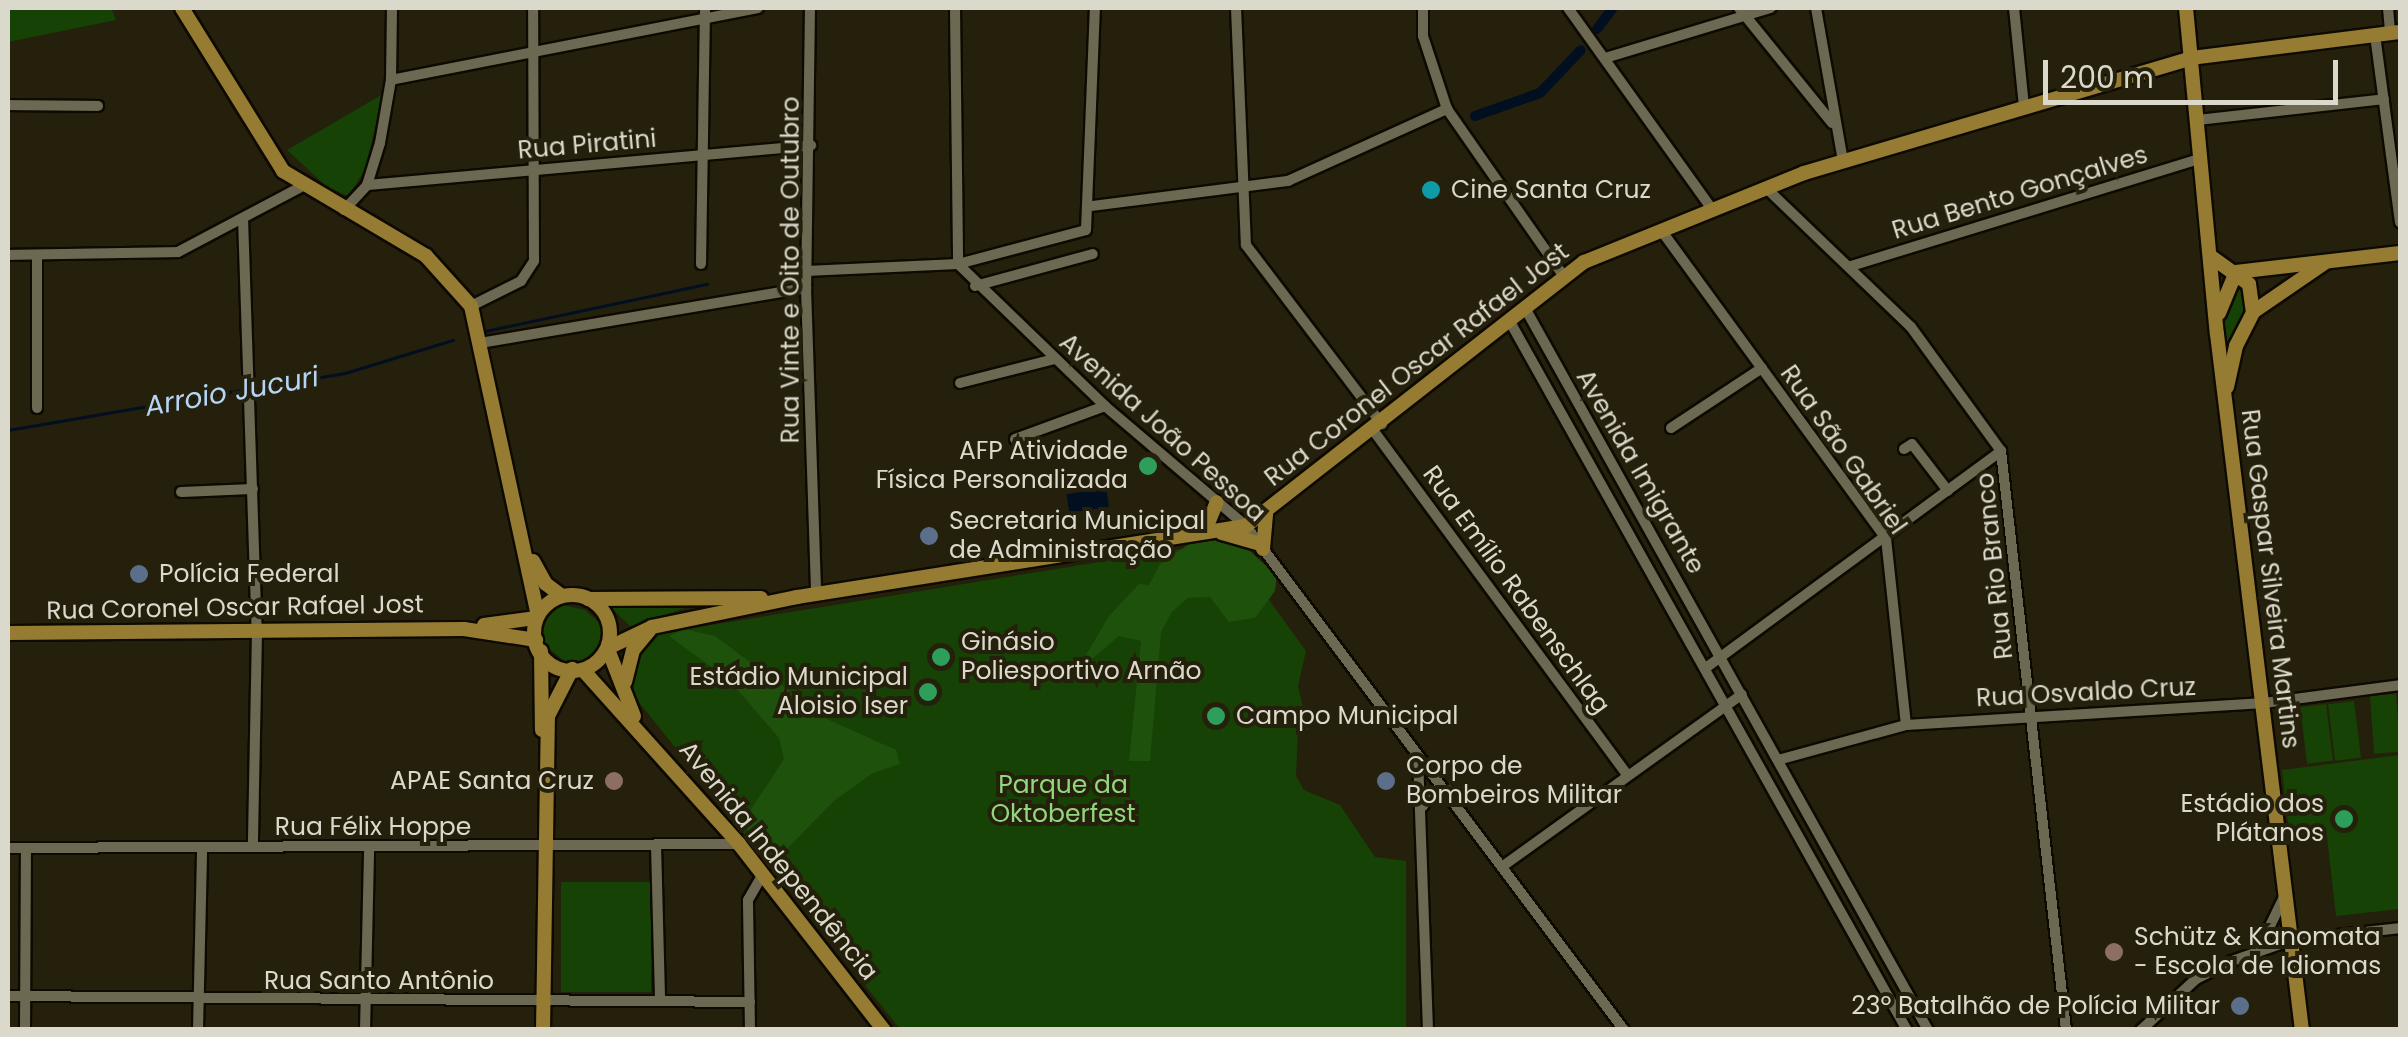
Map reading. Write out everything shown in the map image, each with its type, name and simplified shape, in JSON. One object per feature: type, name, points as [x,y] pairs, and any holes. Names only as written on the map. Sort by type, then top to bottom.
[{"type":"main road","points":[[182,8],[266,146],[301,187],[434,262],[470,306],[529,551],[538,646],[538,709],[546,740]]},
{"type":"main road","name":"Rua Gaspar Silveira Martins","points":[[2186,8],[2224,397],[2302,1030]]},
{"type":"main road","name":"Rua Coronel Oscar Rafael Jost","points":[[1246,526],[1564,277],[1661,230],[1765,187],[1843,161],[2191,58],[2388,33]]},
{"type":"main road","points":[[2236,272],[2400,253]]},
{"type":"main road","points":[[2210,256],[2249,284],[2254,312],[2326,262]]},
{"type":"main road","points":[[2217,334],[2224,296],[2236,272]]},
{"type":"main road","name":"Rua Gaspar Silveira Martins","points":[[2224,397],[2236,346],[2254,312]]},
{"type":"main road","points":[[1209,531],[1217,502]]},
{"type":"main road","points":[[1209,531],[1261,547],[1266,511]]},
{"type":"main road","points":[[543,1030],[546,740],[553,700],[578,670],[652,627],[710,608],[1246,526]]},
{"type":"main road","points":[[529,551],[546,584],[562,596],[710,608]]},
{"type":"main road","points":[[536,615],[562,596]]},
{"type":"main road","points":[[588,599],[608,625],[610,649]]},
{"type":"main road","name":"Rua Coronel Oscar Rafael Jost","points":[[8,633],[464,628],[536,615]]},
{"type":"main road","points":[[624,688],[633,650],[652,627]]},
{"type":"main road","name":"Rua Coronel Oscar Rafael Jost","points":[[464,628],[538,646]]},
{"type":"main road","points":[[538,646],[578,670]]},
{"type":"main road","name":"Avenida Independência","points":[[610,649],[636,722]]},
{"type":"main road","name":"Avenida Independência","points":[[578,670],[636,722],[884,1030]]},
{"type":"street","points":[[344,210],[367,185],[392,80],[392,8]]},
{"type":"street","points":[[470,306],[521,281],[532,268],[533,8]]},
{"type":"street","points":[[392,80],[705,12],[758,8]]},
{"type":"street","name":"Rua Vinte e Oito de Outubro","points":[[810,8],[806,288],[816,593]]},
{"type":"street","points":[[955,8],[958,264]]},
{"type":"street","points":[[806,271],[958,264],[1086,230],[1092,206],[1095,8]]},
{"type":"street","name":"Rua Emílio Rabenschlag","points":[[1236,8],[1241,191],[1250,256],[1627,774]]},
{"type":"street","points":[[1422,8],[1423,36],[1447,109],[1564,277]]},
{"type":"street","points":[[1568,8],[1712,209]]},
{"type":"street","points":[[1605,58],[1742,12],[1771,8]]},
{"type":"street","points":[[1816,8],[1843,161]]},
{"type":"street","points":[[2014,8],[2024,107]]},
{"type":"street","points":[[2388,8],[2384,98],[2400,222]]},
{"type":"street","points":[[701,264],[705,12]]},
{"type":"street","points":[[1742,12],[1834,126]]},
{"type":"street","points":[[2198,120],[2384,98]]},
{"type":"street","points":[[8,105],[98,106]]},
{"type":"street","points":[[1092,206],[1241,191],[1312,172],[1447,109]]},
{"type":"street","name":"Rua Piratini","points":[[367,185],[811,144]]},
{"type":"street","name":"Rua Bento Gonçalves","points":[[1850,266],[2200,158]]},
{"type":"street","points":[[8,255],[178,252],[301,187]]},
{"type":"street","name":"Rua Rio Branco","points":[[1765,187],[1911,327],[2001,451],[2066,1030]]},
{"type":"street","points":[[243,218],[256,631],[253,847]]},
{"type":"street","name":"Rua São Gabriel","points":[[1661,230],[1886,538],[1906,725]]},
{"type":"street","points":[[975,286],[1093,254]]},
{"type":"street","points":[[37,256],[37,408]]},
{"type":"street","name":"Avenida João Pessoa","points":[[958,264],[975,286],[1105,406],[1246,526],[1418,756],[1449,790],[1624,1030]]},
{"type":"street","points":[[480,343],[806,288]]},
{"type":"street","name":"Avenida Imigrante","points":[[1525,308],[1928,1030]]},
{"type":"street","name":"Avenida Imigrante","points":[[1509,320],[1707,667],[1907,1030]]},
{"type":"street","points":[[960,383],[1054,359]]},
{"type":"street","points":[[1538,370],[1553,360]]},
{"type":"street","points":[[1671,428],[1762,368]]},
{"type":"street","points":[[1015,439],[1105,406]]},
{"type":"street","points":[[1904,449],[1912,444],[1948,491]]},
{"type":"street","points":[[1707,667],[2001,451]]},
{"type":"street","points":[[181,492],[253,489]]},
{"type":"street","name":"Rua Osvaldo Cruz","points":[[1778,760],[1906,725],[2264,703],[2400,685]]},
{"type":"street","points":[[1503,866],[1742,694]]},
{"type":"street","points":[[1418,756],[1428,1030]]},
{"type":"street","points":[[1422,808],[1430,794],[1449,790]]},
{"type":"street","name":"Rua Félix Hoppe","points":[[8,848],[368,850],[545,844],[738,844]]},
{"type":"street","points":[[656,845],[660,1000]]},
{"type":"street","points":[[26,848],[26,1030]]},
{"type":"street","points":[[198,1030],[202,848]]},
{"type":"street","points":[[366,1030],[368,850]]},
{"type":"street","points":[[750,1030],[748,900],[762,876]]},
{"type":"street","name":"Rua Gaspar Silveira Martins","points":[[2257,952],[2277,919],[2286,886]]},
{"type":"street","points":[[2141,1030],[2196,979],[2257,952],[2292,940],[2400,928]]},
{"type":"street","name":"Rua Santo Antônio","points":[[8,996],[366,1002],[750,1002]]},
{"type":"green space","points":[[8,8],[111,8],[116,20],[8,42]]},
{"type":"green space","points":[[383,94],[365,170],[348,196],[327,187],[287,150]]},
{"type":"green space","points":[[2238,288],[2249,302],[2226,365],[2224,305]]},
{"type":"green space","points":[[1195,540],[1238,540],[1277,576],[1275,591],[1255,618],[1229,622],[1210,597],[1188,598],[1172,612],[1161,632],[1150,761],[1129,761],[1141,641],[1119,636],[1087,663],[1083,660],[1109,616],[1139,584],[1149,585],[1160,564]]},
{"type":"green space","name":"Parque da Oktoberfest","points":[[1205,545],[1267,597],[1306,651],[1298,686],[1308,729],[1298,732],[1296,776],[1304,790],[1340,805],[1375,857],[1406,861],[1406,1029],[900,1029],[634,696],[629,674],[649,635]]},
{"type":"green space","points":[[699,603],[631,627],[607,604]]},
{"type":"green space","points":[[563,605],[585,610],[602,625],[606,648],[595,660],[564,661],[542,642],[542,616]]},
{"type":"green space","points":[[684,629],[715,636],[827,719],[896,750],[900,764],[873,773],[835,800],[773,863],[742,823],[784,759],[779,738],[730,681],[669,636]]},
{"type":"green space","points":[[2396,694],[2400,752],[2374,754],[2370,696]]},
{"type":"green space","points":[[2354,701],[2361,758],[2335,761],[2328,704]]},
{"type":"green space","points":[[2326,704],[2333,761],[2307,764],[2300,707]]},
{"type":"green space","name":"Estádio dos Plátanos","points":[[2400,755],[2400,909],[2336,916],[2327,837],[2290,840],[2282,770]]},
{"type":"green space","points":[[561,882],[651,882],[651,992],[561,992]]},
{"type":"water","points":[[1106,488],[1109,507],[1069,513],[1066,494]]},
{"type":"waterway","name":"Arroio Jucuri","points":[[1597,29],[1613,8]]},
{"type":"waterway","name":"Arroio Jucuri","points":[[1475,116],[1540,93],[1581,50]]},
{"type":"waterway","name":"Arroio Jucuri","points":[[485,331],[707,284]]},
{"type":"waterway","name":"Arroio Jucuri","points":[[251,389],[345,373],[453,340]]},
{"type":"waterway","name":"Arroio Jucuri","points":[[8,430],[243,390]]},
{"type":"place","name":"Cine Santa Cruz","points":[[1431,190]]},
{"type":"place","name":"AFP Atividade Física Personalizada","points":[[1148,466]]},
{"type":"place","name":"Secretaria Municipal de Administração","points":[[929,536]]},
{"type":"place","name":"Polícia Federal","points":[[139,574]]},
{"type":"place","name":"Ginásio Poliesportivo Arnão","points":[[941,657]]},
{"type":"place","name":"Estádio Municipal Aloisio Iser","points":[[928,692]]},
{"type":"place","name":"Campo Municipal","points":[[1216,716]]},
{"type":"place","name":"APAE Santa Cruz","points":[[614,781]]},
{"type":"place","name":"Corpo de Bombeiros Militar","points":[[1386,781]]},
{"type":"place","name":"Estádio dos Plátanos","points":[[2344,819]]},
{"type":"place","name":"Schütz & Kanomata - Escola de Idiomas","points":[[2114,952]]},
{"type":"place","name":"23º Batalhão de Polícia Militar","points":[[2240,1006]]}]
